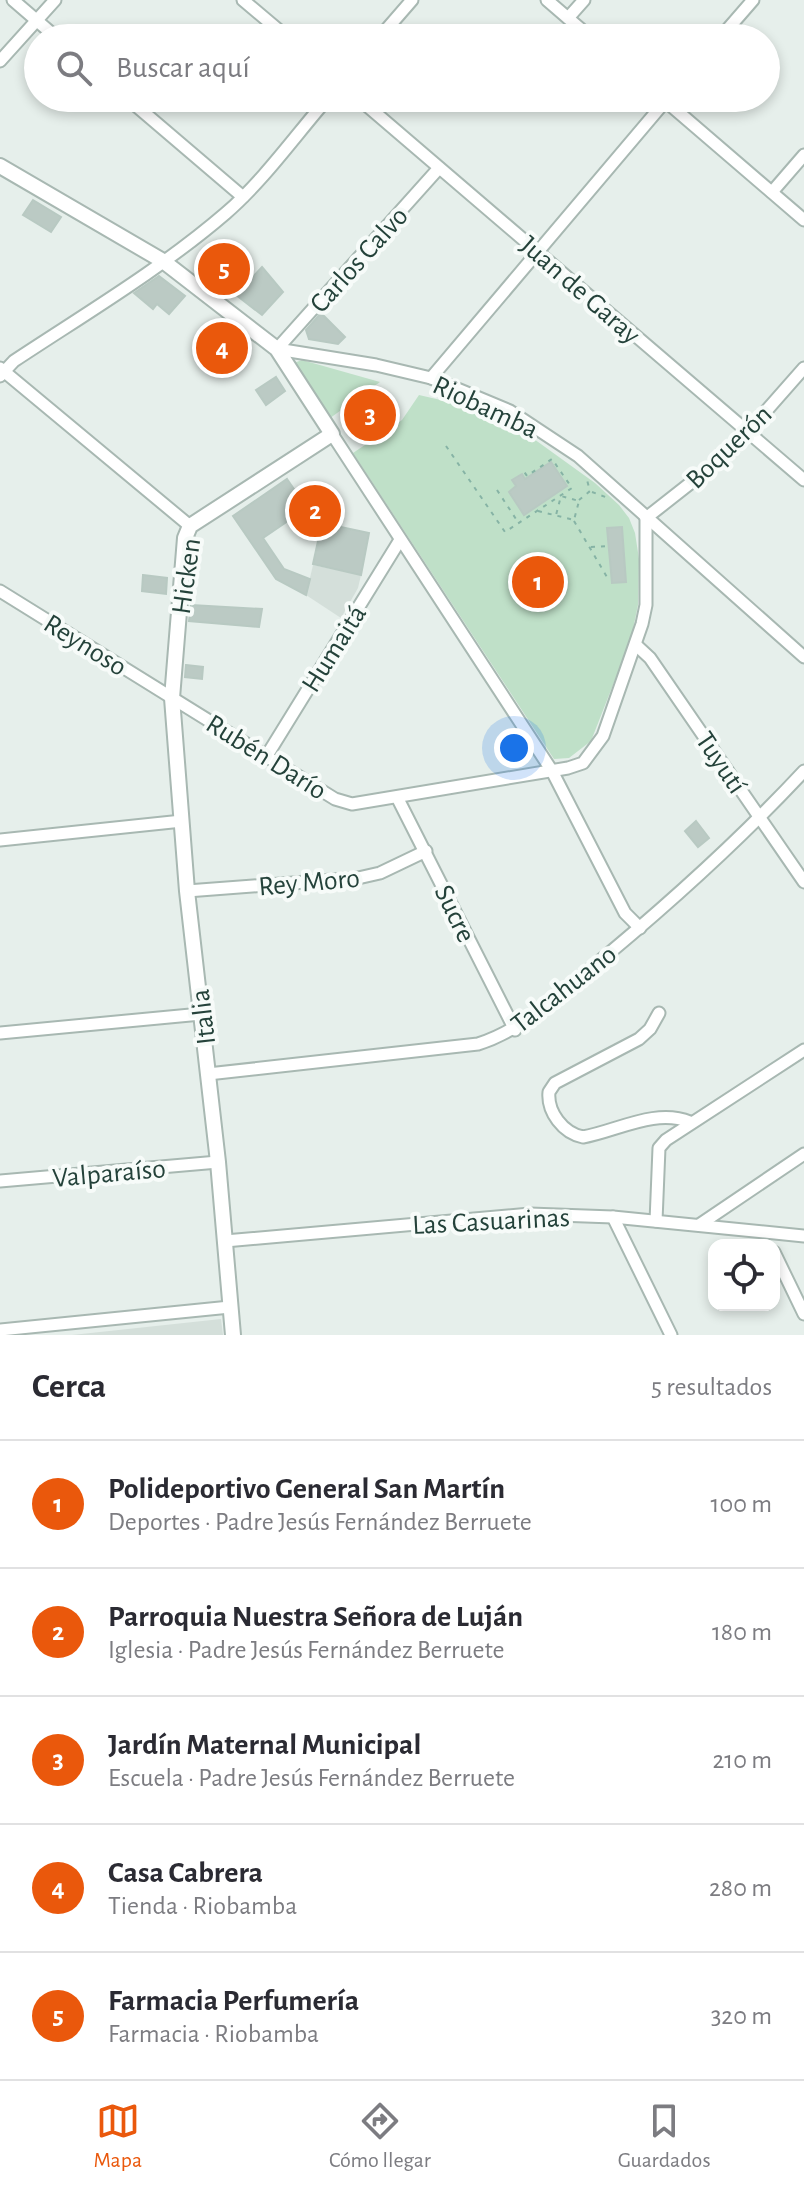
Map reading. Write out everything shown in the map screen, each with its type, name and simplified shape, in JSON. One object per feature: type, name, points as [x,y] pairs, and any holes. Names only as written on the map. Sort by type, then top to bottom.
[{"type":"street","points":[[13,0],[41,24]]},
{"type":"street","points":[[34,24],[55,0]]},
{"type":"street","points":[[243,0],[271,24]]},
{"type":"street","points":[[391,24],[412,0]]},
{"type":"street","points":[[547,0],[575,24]]},
{"type":"street","points":[[568,18],[584,0]]},
{"type":"street","points":[[732,24],[753,0]]},
{"type":"street","points":[[0,61],[24,35]]},
{"type":"street","points":[[143,112],[243,197]]},
{"type":"street","points":[[190,526],[1,372],[163,261],[243,197],[316,112]]},
{"type":"street","name":"Juan de Garay","points":[[374,112],[804,480]]},
{"type":"street","points":[[431,378],[654,112]]},
{"type":"street","points":[[680,112],[804,220]]},
{"type":"street","points":[[772,192],[804,155]]},
{"type":"street","name":"Riobamba","points":[[0,166],[163,261],[277,349],[376,365],[431,378],[497,405],[545,431],[578,456],[804,657]]},
{"type":"street","name":"Carlos Calvo","points":[[277,349],[439,168]]},
{"type":"street","points":[[277,349],[552,771],[625,913],[640,928]]},
{"type":"street","name":"Boquerón","points":[[646,518],[703,475],[748,432],[804,368]]},
{"type":"street","name":"Hicken","points":[[172,698],[185,538],[190,526],[332,434]]},
{"type":"street","name":"Rubén Darío","points":[[172,698],[345,803],[552,771],[583,763],[603,736],[636,645],[646,605],[646,518]]},
{"type":"street","name":"Humaitá","points":[[266,757],[400,540]]},
{"type":"street","name":"Reynoso","points":[[0,591],[172,698]]},
{"type":"street","name":"Tuyutí","points":[[636,645],[650,658],[804,882]]},
{"type":"street","name":"Italia","points":[[172,698],[187,891],[218,1162],[233,1335]]},
{"type":"street","name":"Talcahuano","points":[[208,1074],[478,1044],[515,1030],[640,928],[760,819],[804,771]]},
{"type":"street","name":"Sucre","points":[[397,797],[515,1030]]},
{"type":"street","points":[[0,840],[182,821]]},
{"type":"street","name":"Rey Moro","points":[[187,891],[358,878],[380,873],[426,851]]},
{"type":"street","points":[[659,1013],[650,1029],[639,1039],[555,1083],[549,1092],[551,1108],[562,1128],[583,1137],[647,1119],[667,1117],[690,1122]]},
{"type":"street","points":[[0,1033],[201,1014]]},
{"type":"street","points":[[656,1221],[659,1148],[690,1122],[804,1050]]},
{"type":"street","points":[[699,1225],[804,1154]]},
{"type":"street","name":"Valparaíso","points":[[0,1181],[218,1162]]},
{"type":"street","name":"Las Casuarinas","points":[[225,1241],[530,1214],[613,1217],[804,1236]]},
{"type":"street","points":[[613,1217],[671,1335]]},
{"type":"street","points":[[764,1231],[768,1239]]},
{"type":"street","points":[[780,1264],[804,1314]]},
{"type":"street","points":[[0,1330],[230,1307]]},
{"type":"path","points":[[446,446],[505,532],[572,488],[552,459],[527,476],[523,470]]},
{"type":"path","points":[[574,520],[579,501],[590,491],[586,480]]},
{"type":"path","points":[[505,490],[498,492],[519,523]]},
{"type":"path","points":[[561,496],[579,501]]},
{"type":"path","points":[[556,515],[561,496]]},
{"type":"path","points":[[509,508],[514,504]]},
{"type":"path","points":[[537,511],[574,520],[607,577]]},
{"type":"path","points":[[590,547],[608,546]]},
{"type":"shaded area","points":[[382,390],[397,412],[358,440],[342,418]]},
{"type":"shaded area","points":[[313,565],[361,575],[358,588],[341,618],[306,595]]},
{"type":"shaded area","points":[[221,1319],[223,1335],[72,1335]]},
{"type":"green space","points":[[302,360],[380,382],[326,421],[294,363]]},
{"type":"green space","points":[[419,395],[471,407],[527,434],[595,483],[629,518],[639,559],[638,605],[631,639],[591,741],[569,758],[554,759],[353,453],[402,420]]},
{"type":"building","points":[[33,200],[61,217],[51,232],[23,215]]},
{"type":"building","points":[[227,254],[238,264],[221,283],[210,274]]},
{"type":"building","points":[[262,267],[283,292],[262,315],[236,295]]},
{"type":"building","points":[[159,276],[185,296],[169,314],[157,304],[153,309],[134,293]]},
{"type":"building","points":[[321,313],[345,337],[338,344],[309,339],[306,330]]},
{"type":"building","points":[[227,329],[239,339],[216,367],[204,357]]},
{"type":"building","points":[[276,377],[285,391],[266,405],[256,390]]},
{"type":"building","points":[[551,462],[567,486],[524,515],[509,492],[516,486],[512,480],[522,474],[525,479]]},
{"type":"building","points":[[287,479],[307,508],[263,538],[284,569],[310,579],[306,595],[276,579],[233,516]]},
{"type":"building","points":[[322,523],[369,533],[361,575],[313,564]]},
{"type":"building","points":[[622,527],[626,582],[612,583],[607,528]]},
{"type":"building","points":[[143,575],[167,578],[166,594],[142,591]]},
{"type":"building","points":[[191,605],[262,609],[259,627],[189,621]]},
{"type":"building","points":[[186,665],[203,667],[202,679],[185,677]]},
{"type":"building","points":[[696,821],[709,838],[698,847],[685,831]]},
{"type":"place","name":"Farmacia Perfumería","points":[[224,269]]},
{"type":"place","name":"Casa Cabrera","points":[[222,348]]},
{"type":"place","name":"Jardín Maternal Municipal","points":[[370,415]]},
{"type":"place","name":"Parroquia Nuestra Señora de Luján","points":[[315,511]]},
{"type":"place","name":"Polideportivo General San Martín","points":[[538,582]]}]
